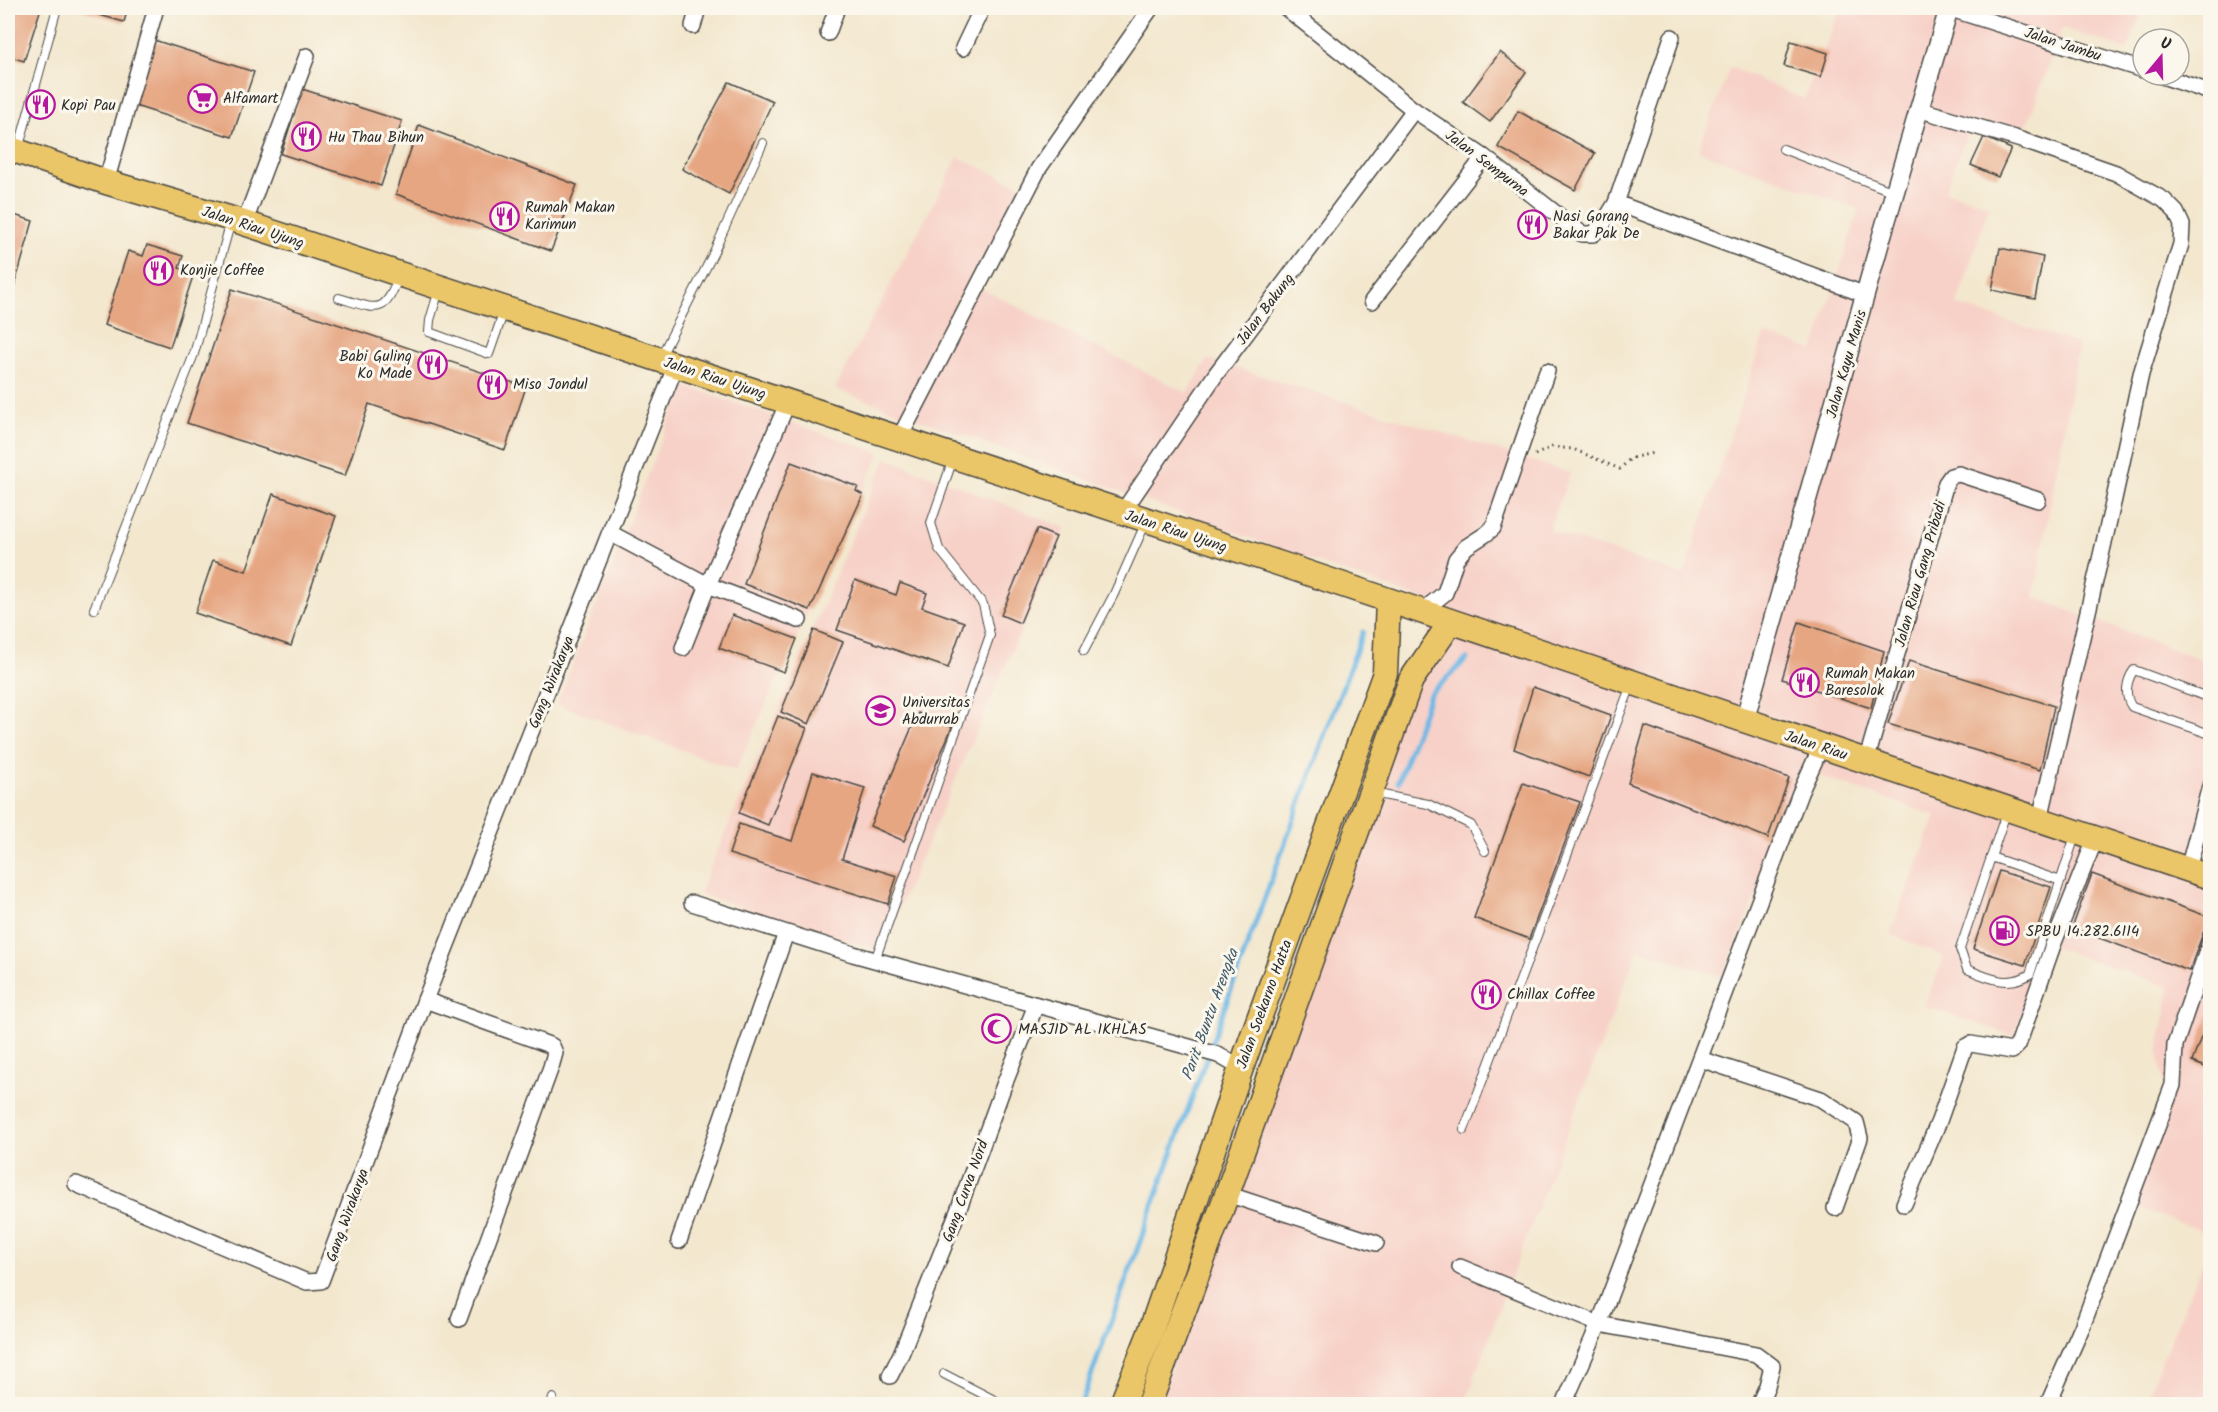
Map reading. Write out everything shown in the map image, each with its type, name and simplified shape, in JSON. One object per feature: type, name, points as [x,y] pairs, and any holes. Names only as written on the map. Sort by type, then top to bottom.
[{"type":"main road","name":"Jalan Riau Ujung","points":[[13,149],[106,182],[238,221],[1421,612]]},
{"type":"main road","name":"Jalan Soekarno Hatta","points":[[1122,1404],[1150,1333],[1241,1068],[1385,672],[1388,601]]},
{"type":"main road","name":"Jalan Riau","points":[[1421,612],[2199,873]]},
{"type":"main road","name":"Jalan Soekarno Hatta","points":[[1149,1404],[1411,681],[1451,622]]},
{"type":"street","points":[[106,182],[156,8]]},
{"type":"street","points":[[693,26],[698,8]]},
{"type":"street","points":[[828,33],[837,8]]},
{"type":"street","points":[[963,48],[982,8]]},
{"type":"street","points":[[899,439],[1040,168],[1151,8]]},
{"type":"street","name":"Jalan Sempurna","points":[[1286,8],[1302,12],[1413,110],[1484,157],[1582,234],[1593,234],[1616,203]]},
{"type":"street","name":"Jalan Jambu","points":[[1949,8],[2131,66]]},
{"type":"street","name":"Jalan Kayu Manis","points":[[1744,722],[1894,192],[1949,8]]},
{"type":"street","points":[[1672,37],[1616,203],[1866,295]]},
{"type":"street","points":[[238,221],[307,56]]},
{"type":"street","points":[[2191,85],[2211,92]]},
{"type":"street","points":[[1918,109],[2020,140],[2116,173],[2164,200],[2176,212],[2182,225],[2181,244],[2141,374],[2112,511],[2040,819]]},
{"type":"street","name":"Jalan Bakung","points":[[1122,513],[1216,374],[1413,110]]},
{"type":"street","points":[[1372,301],[1484,157]]},
{"type":"street","name":"Gang Wirakarya","points":[[76,1184],[307,1282],[321,1281],[425,1000],[610,533],[667,362]]},
{"type":"street","points":[[1421,612],[1445,593],[1456,559],[1466,547],[1493,528],[1547,371]]},
{"type":"street","points":[[684,648],[708,585],[788,402]]},
{"type":"street","name":"Jalan Riau Gang Pribadi","points":[[1866,762],[1946,483],[1951,476],[1959,474],[2038,500]]},
{"type":"street","points":[[610,533],[708,585],[799,620]]},
{"type":"street","points":[[1564,1404],[1599,1324],[1800,793],[1821,747]]},
{"type":"street","points":[[2199,873],[2211,786]]},
{"type":"street","points":[[1904,1204],[1939,1121],[1965,1047],[1971,1044],[2012,1052],[2018,1045],[2053,945],[2086,834]]},
{"type":"street","points":[[692,903],[875,960],[1218,1054],[1241,1068]]},
{"type":"street","points":[[679,1241],[786,933]]},
{"type":"street","points":[[2048,1404],[2082,1327],[2173,1085],[2175,1045],[2211,942]]},
{"type":"street","points":[[425,1000],[552,1046],[555,1053],[459,1319]]},
{"type":"street","name":"Gang Curva Nord","points":[[890,1376],[954,1222],[1036,1005]]},
{"type":"street","points":[[1700,1059],[1821,1099],[1857,1122],[1860,1138],[1835,1208]]},
{"type":"street","points":[[1227,1194],[1376,1243]]},
{"type":"street","points":[[1460,1267],[1599,1324],[1756,1354],[1772,1366],[1759,1404]]},
{"type":"lane","points":[[13,149],[57,8]]},
{"type":"lane","points":[[667,362],[763,143]]},
{"type":"lane","points":[[1783,149],[1894,192]]},
{"type":"lane","points":[[94,609],[194,354],[238,221]]},
{"type":"lane","points":[[339,298],[372,308],[385,305],[392,295],[399,275]]},
{"type":"lane","points":[[439,288],[429,332],[451,342],[489,354],[504,309]]},
{"type":"lane","points":[[875,960],[990,634],[983,604],[939,549],[931,523],[953,457]]},
{"type":"lane","points":[[1084,651],[1114,594],[1146,521]]},
{"type":"lane","points":[[2211,698],[2134,670],[2130,675],[2126,694],[2132,706],[2211,734]]},
{"type":"lane","points":[[1464,1130],[1631,683]]},
{"type":"lane","points":[[1371,793],[1428,804],[1471,825],[1485,851]]},
{"type":"lane","points":[[2007,809],[1960,949],[1967,969],[1989,978],[2009,982],[2030,975],[2061,881],[2086,834]]},
{"type":"lane","points":[[1991,857],[2061,881]]},
{"type":"lane","points":[[944,1374],[1002,1404]]},
{"type":"path","points":[[1518,452],[1535,455],[1552,447],[1573,449],[1620,469],[1631,458],[1653,453]]},
{"type":"shaded area","points":[[1841,8],[2143,8],[2136,27],[2131,27],[2131,40],[2127,50],[2062,28],[2023,136],[1972,121],[1945,191],[1989,205],[1957,305],[2079,344],[2034,597],[2210,663],[2210,1234],[2125,1203],[2166,1095],[2158,1053],[2170,987],[2044,944],[2014,1036],[1924,1006],[1944,957],[1890,934],[1936,816],[1808,772],[1722,977],[1638,949],[1509,1283],[1465,1404],[1158,1404],[1437,605],[835,389],[958,157],[1025,188],[981,288],[1187,393],[1208,359],[1571,473],[1548,530],[1684,575],[1764,334],[1814,350],[1859,209],[1698,151],[1730,67],[1804,99]]},
{"type":"shaded area","points":[[683,385],[880,453],[736,770],[557,704]]},
{"type":"shaded area","name":"Universitas Abdurrab","points":[[886,458],[1066,528],[880,951],[699,894]]},
{"type":"shaded area","points":[[2210,1245],[2210,1404],[2144,1404]]},
{"type":"building","points":[[8,8],[41,8],[24,61],[8,56]]},
{"type":"building","points":[[75,8],[128,8],[124,22]]},
{"type":"building","points":[[154,40],[254,72],[232,137],[132,105]]},
{"type":"building","points":[[1791,41],[1828,53],[1821,77],[1784,66]]},
{"type":"building","points":[[1500,52],[1526,72],[1490,122],[1463,102]]},
{"type":"building","points":[[729,82],[773,101],[729,194],[682,169]]},
{"type":"building","points":[[302,89],[402,121],[381,186],[281,154]]},
{"type":"building","points":[[1518,111],[1595,153],[1575,190],[1498,147]]},
{"type":"building","points":[[419,125],[577,185],[551,251],[396,194]]},
{"type":"building","points":[[1984,137],[2011,149],[1998,177],[1971,165]]},
{"type":"building","points":[[8,213],[33,221],[11,298],[8,297]]},
{"type":"building","points":[[147,245],[183,256],[179,268],[194,273],[170,347],[104,325],[128,251],[143,256]]},
{"type":"building","points":[[2000,248],[2043,257],[2035,299],[1992,290]]},
{"type":"building","points":[[232,289],[526,387],[505,450],[369,404],[345,476],[187,423]]},
{"type":"building","points":[[791,462],[858,487],[856,491],[863,495],[810,610],[744,584]]},
{"type":"building","points":[[273,494],[336,516],[291,646],[195,613],[213,560],[246,571]]},
{"type":"building","points":[[1037,529],[1056,537],[1020,623],[1001,615]]},
{"type":"building","points":[[855,580],[896,595],[900,583],[927,593],[922,607],[964,622],[948,668],[837,630]]},
{"type":"building","points":[[732,615],[797,639],[784,672],[719,648]]},
{"type":"building","points":[[1799,622],[1884,651],[1871,708],[1782,679]]},
{"type":"building","points":[[814,630],[843,642],[809,724],[781,712]]},
{"type":"building","points":[[1909,661],[2054,706],[2040,770],[1888,724]]},
{"type":"building","points":[[1533,687],[1611,715],[1589,777],[1514,749]]},
{"type":"building","points":[[918,713],[952,727],[904,841],[870,826]]},
{"type":"building","points":[[778,716],[807,728],[768,825],[739,813]]},
{"type":"building","points":[[1645,726],[1789,778],[1768,838],[1628,783]]},
{"type":"building","points":[[813,772],[865,788],[842,859],[897,876],[888,904],[729,854],[739,824],[792,841]]},
{"type":"building","points":[[1523,783],[1580,802],[1529,939],[1474,918]]},
{"type":"building","points":[[1999,871],[2051,887],[2025,965],[1973,949]]},
{"type":"building","points":[[2092,874],[2209,917],[2189,971],[2072,928]]},
{"type":"building","points":[[2210,1013],[2210,1069],[2192,1062]]},
{"type":"waterway","name":"Parit Buntu Arengka","points":[[1081,1404],[1363,632]]},
{"type":"waterway","points":[[1398,782],[1430,694],[1467,659]]},
{"type":"place","name":"Alfamart","points":[[202,98]]},
{"type":"place","name":"Kopi Pau","points":[[40,105]]},
{"type":"place","name":"Hu Thau Bihun","points":[[307,137]]},
{"type":"place","name":"Rumah Makan Karimun","points":[[504,216]]},
{"type":"place","name":"Nasi Gorang Bakar Pak De","points":[[1532,225]]},
{"type":"place","name":"Konjie Coffee","points":[[159,270]]},
{"type":"place","name":"Babi Guling Ko Made","points":[[433,365]]},
{"type":"place","name":"Miso Jondul","points":[[492,384]]},
{"type":"place","name":"Rumah Makan Baresolok","points":[[1804,682]]},
{"type":"place","name":"Universitas Abdurrab","points":[[881,711]]},
{"type":"place","name":"SPBU 14.282.6114","points":[[2005,931]]},
{"type":"place","name":"Chillax Coffee","points":[[1486,994]]},
{"type":"place","name":"MASJID AL IKHLAS","points":[[997,1029]]}]
